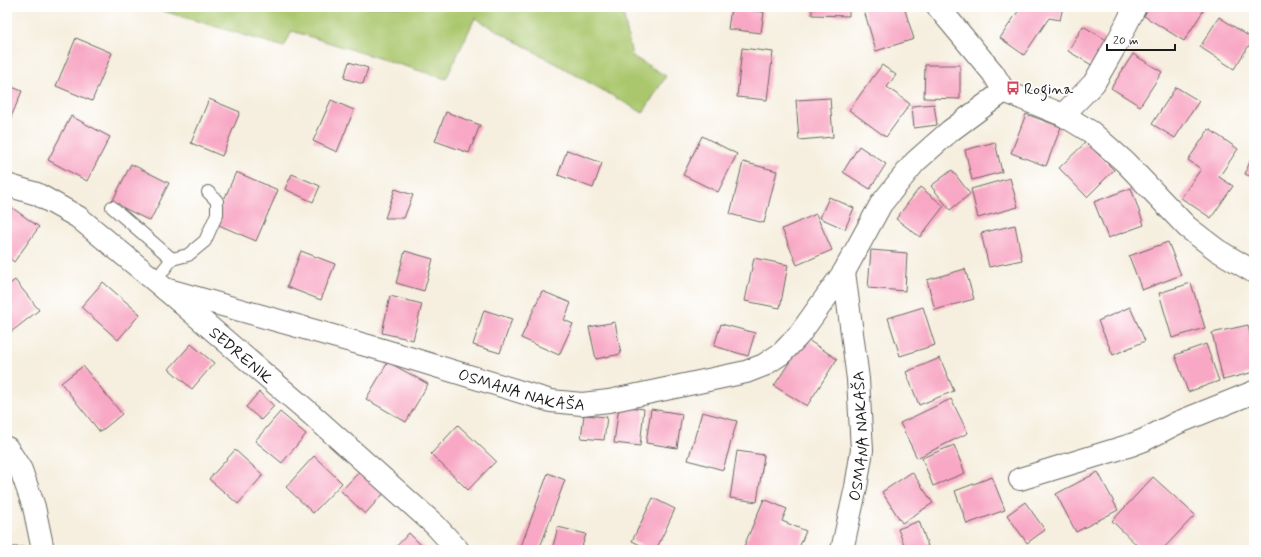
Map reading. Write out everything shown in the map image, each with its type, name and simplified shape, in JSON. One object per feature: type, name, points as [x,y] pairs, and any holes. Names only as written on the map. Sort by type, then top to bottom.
[{"type":"street","points":[[938,7],[993,73],[1004,91],[1063,115],[1091,132],[1126,163],[1187,227],[1217,250],[1254,272]]},
{"type":"street","points":[[1063,115],[1094,83],[1117,43],[1135,7]]},
{"type":"street","name":"OSMANA NAKAŠA","points":[[160,285],[551,401],[582,404],[609,401],[746,372],[764,365],[782,352],[800,335],[844,272],[881,204],[915,162],[950,131],[1004,91]]},
{"type":"street","name":"SEDRENIK","points":[[7,185],[37,194],[78,217],[311,414],[435,525],[458,550]]},
{"type":"street","name":"OSMANA NAKAŠA","points":[[842,550],[856,487],[862,450],[858,379],[844,272]]},
{"type":"street","points":[[1020,479],[1131,445],[1144,440],[1177,422],[1254,392]]},
{"type":"street","points":[[7,448],[22,470],[34,507],[43,550]]},
{"type":"lane","points":[[172,259],[188,255],[205,241],[217,214],[217,201],[208,192]]},
{"type":"lane","points":[[112,207],[172,259]]},
{"type":"lane","points":[[160,285],[172,259]]},
{"type":"green space","points":[[150,7],[622,7],[632,56],[666,76],[643,113],[475,18],[446,79],[292,31],[284,47]]},
{"type":"building","points":[[812,7],[849,7],[849,16],[812,15]]},
{"type":"building","points":[[863,7],[904,7],[914,39],[876,51]]},
{"type":"building","points":[[1021,7],[1063,7],[1060,20],[1049,18],[1024,55],[1000,38]]},
{"type":"building","points":[[1149,7],[1205,8],[1184,41],[1144,16]]},
{"type":"building","points":[[731,8],[764,12],[761,33],[728,29]]},
{"type":"building","points":[[1219,17],[1253,39],[1234,69],[1200,47]]},
{"type":"building","points":[[1083,26],[1110,42],[1095,67],[1068,51]]},
{"type":"building","points":[[76,38],[112,53],[92,101],[56,86]]},
{"type":"building","points":[[742,48],[773,52],[767,100],[737,97]]},
{"type":"building","points":[[1133,54],[1162,72],[1140,106],[1111,88]]},
{"type":"building","points":[[349,62],[368,68],[363,84],[344,78]]},
{"type":"building","points":[[882,65],[896,75],[887,87],[910,104],[886,137],[849,110]]},
{"type":"building","points":[[925,65],[960,65],[960,99],[924,98]]},
{"type":"building","points":[[7,85],[22,91],[9,122],[7,121]]},
{"type":"building","points":[[1176,87],[1199,101],[1175,138],[1152,124]]},
{"type":"building","points":[[830,98],[833,137],[799,140],[796,100]]},
{"type":"building","points":[[209,99],[240,112],[222,156],[191,143]]},
{"type":"building","points":[[331,100],[354,110],[337,152],[313,141]]},
{"type":"building","points":[[934,104],[937,125],[914,128],[912,106]]},
{"type":"building","points":[[446,112],[480,125],[469,153],[435,141]]},
{"type":"building","points":[[1026,114],[1061,127],[1046,166],[1011,153]]},
{"type":"building","points":[[71,116],[110,137],[87,181],[48,160]]},
{"type":"building","points":[[1209,129],[1238,149],[1219,177],[1233,186],[1211,218],[1181,198],[1201,169],[1188,160]]},
{"type":"building","points":[[702,136],[737,154],[718,192],[683,175]]},
{"type":"building","points":[[995,142],[1002,172],[972,180],[965,150]]},
{"type":"building","points":[[1086,142],[1114,170],[1087,197],[1059,168]]},
{"type":"building","points":[[859,146],[886,164],[870,189],[843,172]]},
{"type":"building","points":[[567,150],[602,163],[593,188],[558,175]]},
{"type":"building","points":[[1254,151],[1254,178],[1245,174]]},
{"type":"building","points":[[743,162],[777,171],[764,223],[730,214]]},
{"type":"building","points":[[131,164],[169,183],[150,221],[112,202]]},
{"type":"building","points":[[952,170],[970,194],[950,210],[931,186]]},
{"type":"building","points":[[236,172],[278,190],[256,241],[214,223]]},
{"type":"building","points":[[292,174],[320,186],[313,202],[285,189]]},
{"type":"building","points":[[1010,178],[1018,207],[978,218],[971,189]]},
{"type":"building","points":[[920,187],[944,206],[920,237],[896,219]]},
{"type":"building","points":[[1131,188],[1144,225],[1108,238],[1094,202]]},
{"type":"building","points":[[395,189],[413,195],[404,218],[385,218]]},
{"type":"building","points":[[829,197],[854,208],[845,229],[820,218]]},
{"type":"building","points":[[7,204],[39,227],[14,262],[7,256]]},
{"type":"building","points":[[816,214],[832,250],[797,265],[782,229]]},
{"type":"building","points":[[1015,225],[1022,260],[989,267],[981,233]]},
{"type":"building","points":[[1168,242],[1181,275],[1142,290],[1129,256]]},
{"type":"building","points":[[871,250],[907,253],[905,291],[868,288]]},
{"type":"building","points":[[301,251],[335,264],[321,300],[287,287]]},
{"type":"building","points":[[405,251],[433,259],[424,291],[396,283]]},
{"type":"building","points":[[754,258],[788,265],[780,308],[745,301]]},
{"type":"building","points":[[965,269],[974,299],[935,310],[927,280]]},
{"type":"building","points":[[15,280],[39,310],[11,332],[7,327],[7,286]]},
{"type":"building","points":[[103,282],[140,314],[118,340],[81,307]]},
{"type":"building","points":[[1191,283],[1205,328],[1172,338],[1159,293]]},
{"type":"building","points":[[542,291],[571,303],[564,320],[573,324],[559,355],[521,338]]},
{"type":"building","points":[[390,296],[422,304],[413,340],[382,333]]},
{"type":"building","points":[[923,307],[935,345],[900,356],[888,318]]},
{"type":"building","points":[[1130,307],[1145,341],[1113,355],[1098,321]]},
{"type":"building","points":[[484,310],[512,319],[500,353],[473,345]]},
{"type":"building","points":[[615,322],[621,354],[596,359],[589,327]]},
{"type":"building","points":[[721,324],[755,333],[748,356],[714,346]]},
{"type":"building","points":[[1248,325],[1254,353],[1254,372],[1223,380],[1212,333]]},
{"type":"building","points":[[805,338],[837,359],[807,406],[774,386]]},
{"type":"building","points":[[191,344],[214,363],[192,389],[169,369]]},
{"type":"building","points":[[1206,344],[1219,381],[1188,392],[1175,355]]},
{"type":"building","points":[[940,358],[954,391],[919,405],[906,372]]},
{"type":"building","points":[[388,362],[428,384],[406,422],[366,399]]},
{"type":"building","points":[[83,366],[122,414],[100,432],[61,383]]},
{"type":"building","points":[[259,392],[274,406],[261,420],[246,407]]},
{"type":"building","points":[[951,399],[968,433],[917,458],[900,423]]},
{"type":"building","points":[[619,406],[644,409],[640,446],[614,443]]},
{"type":"building","points":[[651,409],[682,414],[677,448],[646,443]]},
{"type":"building","points":[[280,412],[306,434],[282,463],[255,441]]},
{"type":"building","points":[[702,412],[737,421],[723,470],[688,460]]},
{"type":"building","points":[[584,415],[607,417],[604,440],[581,438]]},
{"type":"building","points":[[458,425],[496,461],[468,490],[431,454]]},
{"type":"building","points":[[954,445],[965,473],[933,486],[922,458]]},
{"type":"building","points":[[235,450],[263,475],[238,504],[209,479]]},
{"type":"building","points":[[737,451],[764,455],[757,502],[730,498]]},
{"type":"building","points":[[314,456],[342,483],[313,513],[286,487]]},
{"type":"building","points":[[361,470],[385,492],[365,514],[341,491]]},
{"type":"building","points":[[912,472],[933,503],[902,523],[882,492]]},
{"type":"building","points":[[1098,472],[1118,510],[1076,532],[1056,494]]},
{"type":"building","points":[[548,473],[565,480],[539,550],[520,549]]},
{"type":"building","points":[[992,477],[1005,510],[967,524],[955,491]]},
{"type":"building","points":[[1153,477],[1195,515],[1162,550],[1142,550],[1112,521]]},
{"type":"building","points":[[653,498],[675,509],[656,550],[651,550],[632,541]]},
{"type":"building","points":[[764,499],[787,509],[782,521],[806,531],[798,550],[753,550],[744,546]]},
{"type":"building","points":[[1025,502],[1045,530],[1027,543],[1007,515]]},
{"type":"building","points":[[8,509],[9,531],[7,531]]},
{"type":"building","points":[[919,521],[928,546],[917,550],[906,550],[898,529]]},
{"type":"building","points":[[558,527],[586,534],[581,550],[552,550]]},
{"type":"building","points":[[409,533],[426,550],[393,550]]},
{"type":"building","points":[[7,547],[23,547],[23,550],[7,550]]},
{"type":"place","name":"Rogina","points":[[1013,88]]}]
